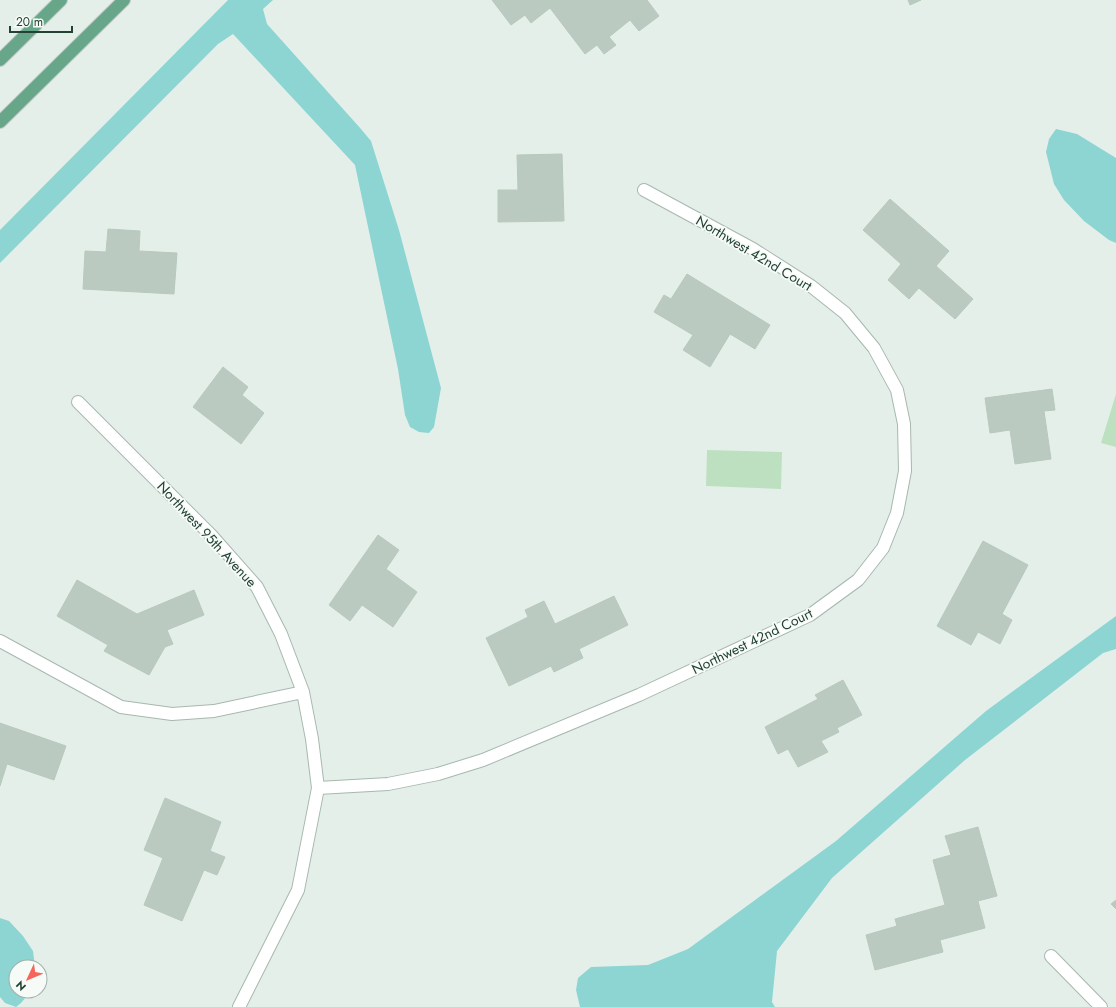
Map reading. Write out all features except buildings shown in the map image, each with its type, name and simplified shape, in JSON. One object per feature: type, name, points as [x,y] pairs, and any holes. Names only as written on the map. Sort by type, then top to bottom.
[{"type":"main road","points":[[0,60],[61,0]]},
{"type":"main road","points":[[0,122],[124,0]]},
{"type":"street","name":"Northwest 42nd Court","points":[[318,788],[388,784],[438,774],[483,760],[639,695],[810,615],[858,580],[883,548],[897,513],[905,471],[904,424],[897,390],[874,348],[845,313],[811,286],[753,249],[644,190]]},
{"type":"street","name":"Northwest 95th Avenue","points":[[78,402],[211,535],[257,587],[281,634],[302,692],[312,739],[318,788],[298,890],[239,1007]]},
{"type":"street","points":[[0,641],[121,707],[172,714],[214,711],[302,692]]},
{"type":"street","points":[[1051,956],[1101,1007]]},
{"type":"green space","points":[[1116,394],[1116,447],[1101,443]]},
{"type":"green space","points":[[707,450],[782,452],[781,489],[706,486]]},
{"type":"water","points":[[228,0],[273,0],[263,9],[267,24],[371,141],[399,230],[441,388],[434,427],[429,433],[419,432],[410,427],[405,415],[398,369],[355,165],[233,34],[218,44],[0,263],[0,230]]},
{"type":"water","points":[[1056,129],[1077,134],[1116,158],[1116,243],[1109,240],[1084,221],[1064,200],[1054,184],[1046,152],[1049,139]]},
{"type":"water","points":[[1116,616],[1116,649],[1103,653],[965,760],[832,878],[777,951],[772,1002],[775,1007],[580,1007],[576,990],[578,978],[591,967],[648,965],[688,949],[836,841],[986,711]]},
{"type":"water","points":[[0,918],[9,921],[23,936],[33,951],[34,959],[8,959],[8,999],[24,999],[21,1003],[16,1007],[5,1003],[0,997]]}]
